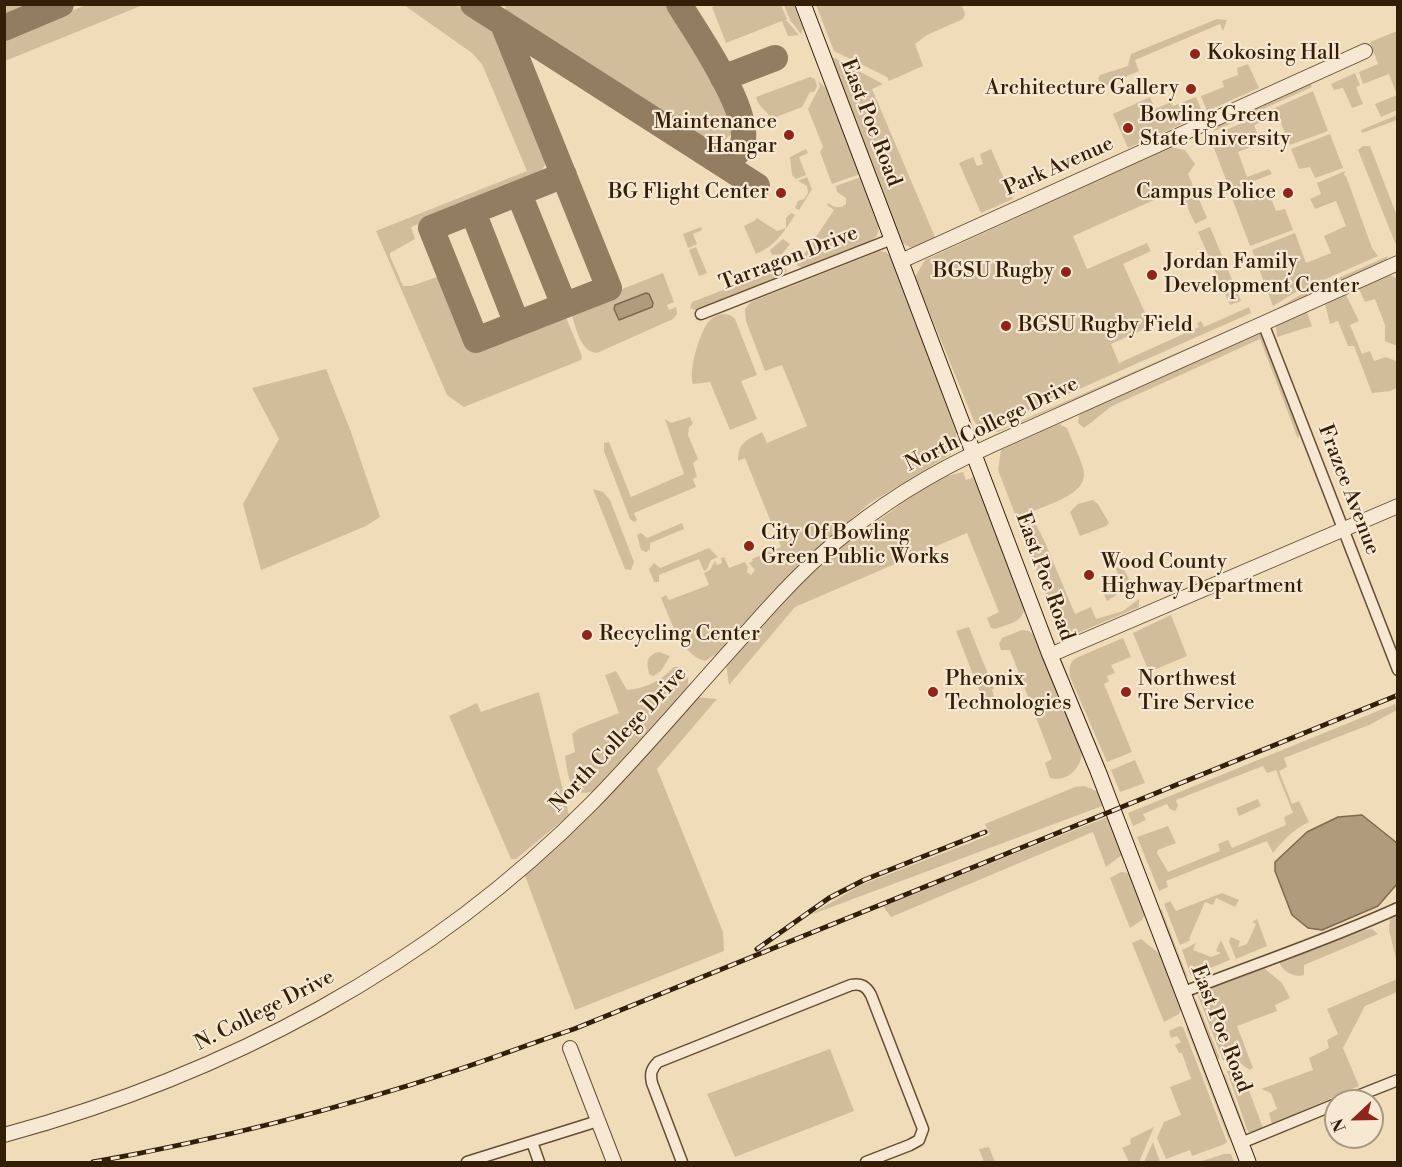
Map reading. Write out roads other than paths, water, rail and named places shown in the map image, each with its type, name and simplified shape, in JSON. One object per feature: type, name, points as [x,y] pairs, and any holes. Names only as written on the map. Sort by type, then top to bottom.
[{"type":"main road","name":"East Poe Road","points":[[802,4],[1050,655],[1098,771],[1248,1162]]},
{"type":"street","name":"Park Avenue","points":[[901,261],[1365,51]]},
{"type":"street","name":"Tarragon Drive","points":[[700,314],[892,239]]},
{"type":"street","name":"North College Drive","points":[[517,872],[592,803],[758,620],[830,547],[886,503],[974,453],[1398,263]]},
{"type":"street","name":"Frazee Avenue","points":[[1263,323],[1398,670]]},
{"type":"street","points":[[1050,655],[1398,506]]},
{"type":"street","name":"N. College Drive","points":[[4,1135],[98,1107],[170,1081],[276,1033],[376,975],[472,908],[517,872]]},
{"type":"street","points":[[1184,992],[1242,968],[1318,942],[1398,908]]},
{"type":"street","points":[[682,1162],[652,1083],[650,1075],[652,1067],[658,1062],[851,985],[859,984],[867,988],[871,995],[923,1129],[919,1140],[869,1162]]},
{"type":"street","points":[[570,1048],[614,1162]]},
{"type":"street","points":[[1375,1089],[1398,1080]]},
{"type":"street","points":[[1241,1143],[1324,1109]]},
{"type":"street","points":[[467,1162],[598,1121]]},
{"type":"street","points":[[532,1142],[539,1162]]},
{"type":"railway","points":[[93,1162],[231,1134],[322,1110],[457,1070],[574,1029],[1398,695]]},
{"type":"railway","points":[[757,949],[829,898],[864,880],[985,832]]},
{"type":"place","name":"Kokosing Hall","points":[[1195,54]]},
{"type":"place","name":"Architecture Gallery","points":[[1191,89]]},
{"type":"place","name":"Bowling Green State University","points":[[1128,128]]},
{"type":"place","name":"Maintenance Hangar","points":[[789,135]]},
{"type":"place","name":"BG Flight Center","points":[[781,193]]},
{"type":"place","name":"Campus Police","points":[[1288,193]]},
{"type":"place","name":"BGSU Rugby","points":[[1066,272]]},
{"type":"place","name":"Jordan Family Development Center","points":[[1152,275]]},
{"type":"place","name":"BGSU Rugby Field","points":[[1006,326]]},
{"type":"place","name":"City Of Bowling Green Public Works","points":[[749,546]]},
{"type":"place","name":"Wood County Highway Department","points":[[1089,575]]},
{"type":"place","name":"Recycling Center","points":[[587,635]]},
{"type":"place","name":"Pheonix Technologies","points":[[933,692]]},
{"type":"place","name":"Northwest Tire Service","points":[[1126,692]]}]
